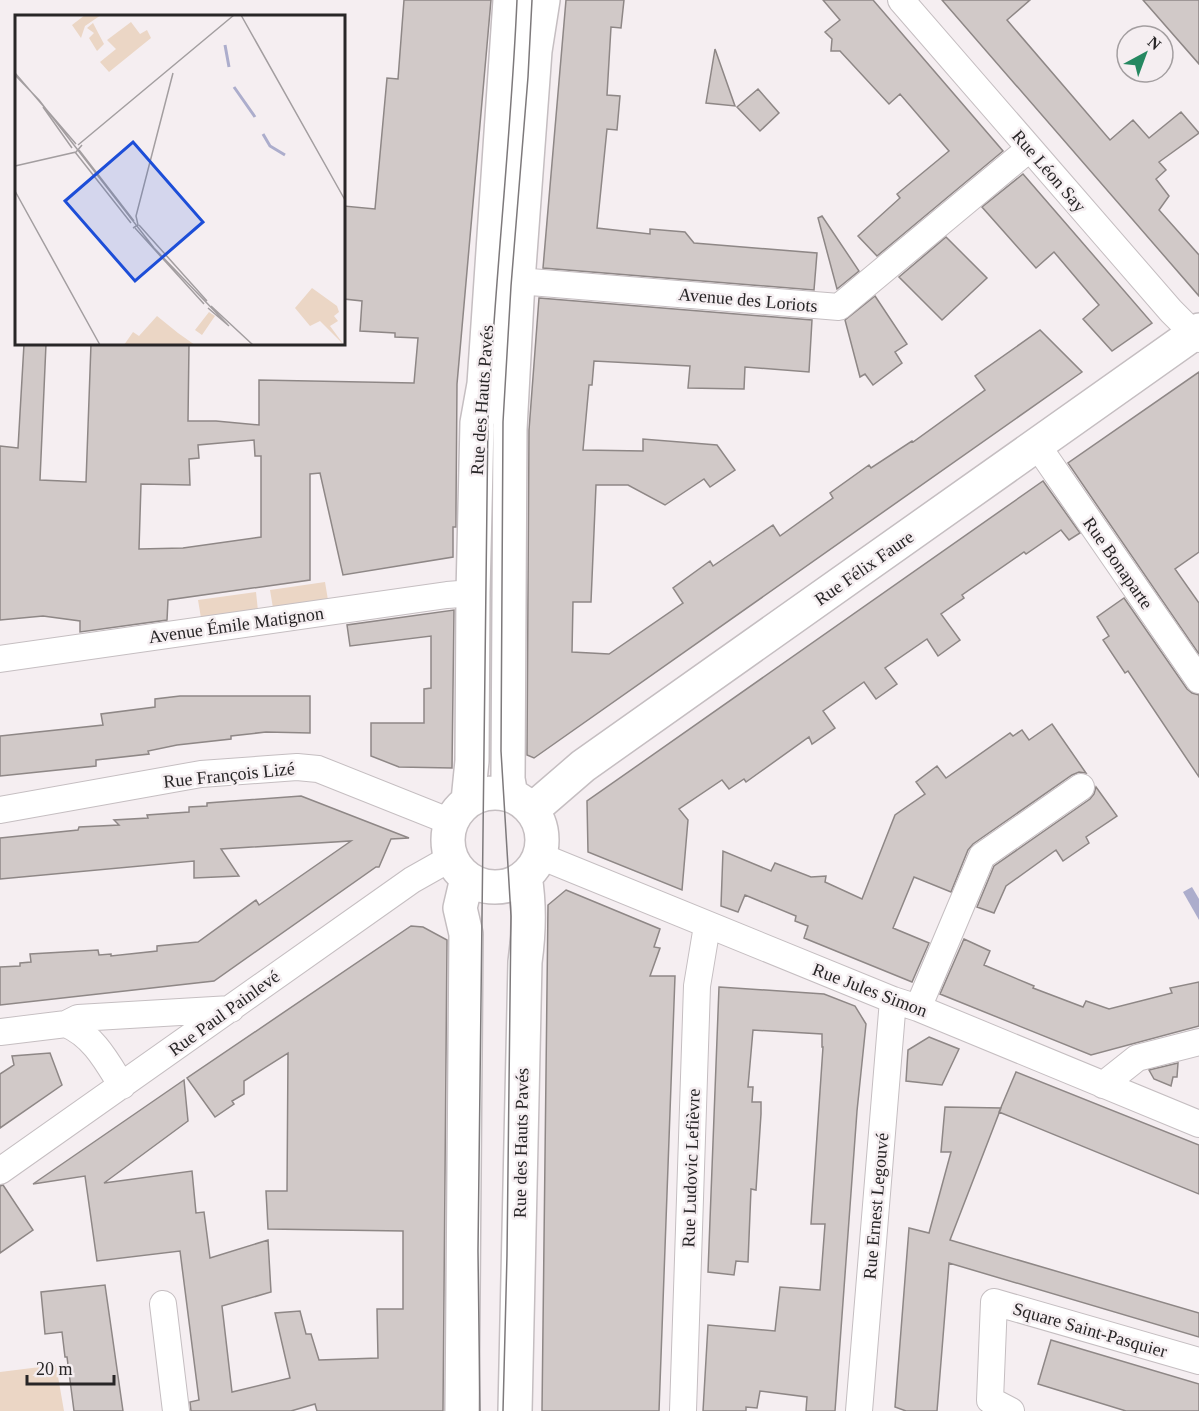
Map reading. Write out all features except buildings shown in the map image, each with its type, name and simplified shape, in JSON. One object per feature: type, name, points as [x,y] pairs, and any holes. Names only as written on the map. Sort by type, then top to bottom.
[{"type":"street","name":"Rue des Hauts Pavés","points":[[459,812],[472,761],[472,593],[477,423],[484,384],[510,0]]},
{"type":"street","name":"Rue des Hauts Pavés","points":[[522,803],[508,779],[510,429],[535,51],[543,0]]},
{"type":"street","name":"Rue Léon Say","points":[[901,0],[1171,312],[1197,334]]},
{"type":"street","name":"Avenue des Loriots","points":[[518,281],[839,307],[1029,148]]},
{"type":"street","name":"Rue Félix Faure","points":[[522,803],[583,766],[1197,334]]},
{"type":"street","name":"Rue Bonaparte","points":[[1037,445],[1199,680]]},
{"type":"street","name":"Avenue Émile Matignon","points":[[0,659],[472,593]]},
{"type":"street","name":"Rue François Lizé","points":[[0,810],[201,774],[297,767],[318,769],[459,812]]},
{"type":"street","points":[[918,1008],[982,856],[1081,787]]},
{"type":"street","points":[[459,868],[482,885],[496,887],[510,885],[533,866],[543,837],[541,827],[522,803],[490,792],[459,812],[447,840],[459,868],[460,908],[466,934],[462,1411]]},
{"type":"street","name":"Rue des Hauts Pavés","points":[[515,1411],[525,962],[533,866]]},
{"type":"street","name":"Rue Jules Simon","points":[[533,866],[707,926],[918,1008],[1199,1124]]},
{"type":"street","name":"Rue Paul Painlevé","points":[[0,1172],[412,880],[459,868]]},
{"type":"street","name":"Rue Ludovic Lefièvre","points":[[683,1411],[698,986],[707,926]]},
{"type":"street","name":"Rue Ernest Legouvé","points":[[859,1411],[893,1000]]},
{"type":"street","points":[[0,1032],[66,1024],[78,1018],[231,1008]]},
{"type":"street","points":[[66,1024],[76,1028],[95,1044],[122,1086]]},
{"type":"street","points":[[1103,1085],[1137,1058],[1199,1042]]},
{"type":"street","name":"Square Saint-Pasquier","points":[[1011,1411],[990,1400],[994,1302],[1199,1360]]},
{"type":"street","points":[[163,1304],[176,1411]]},
{"type":"shaded area","points":[[325,582],[328,600],[273,608],[270,590]]},
{"type":"shaded area","points":[[256,592],[258,611],[201,618],[198,600]]},
{"type":"shaded area","points":[[56,1365],[64,1411],[0,1411],[0,1372]]},
{"type":"water","points":[[1192,887],[1199,899],[1199,920],[1183,892]]},
{"type":"tram line","points":[[480,1411],[478,1251],[488,417],[517,0]]},
{"type":"tram line","points":[[503,1411],[511,916],[501,751],[503,422],[532,0]]}]
